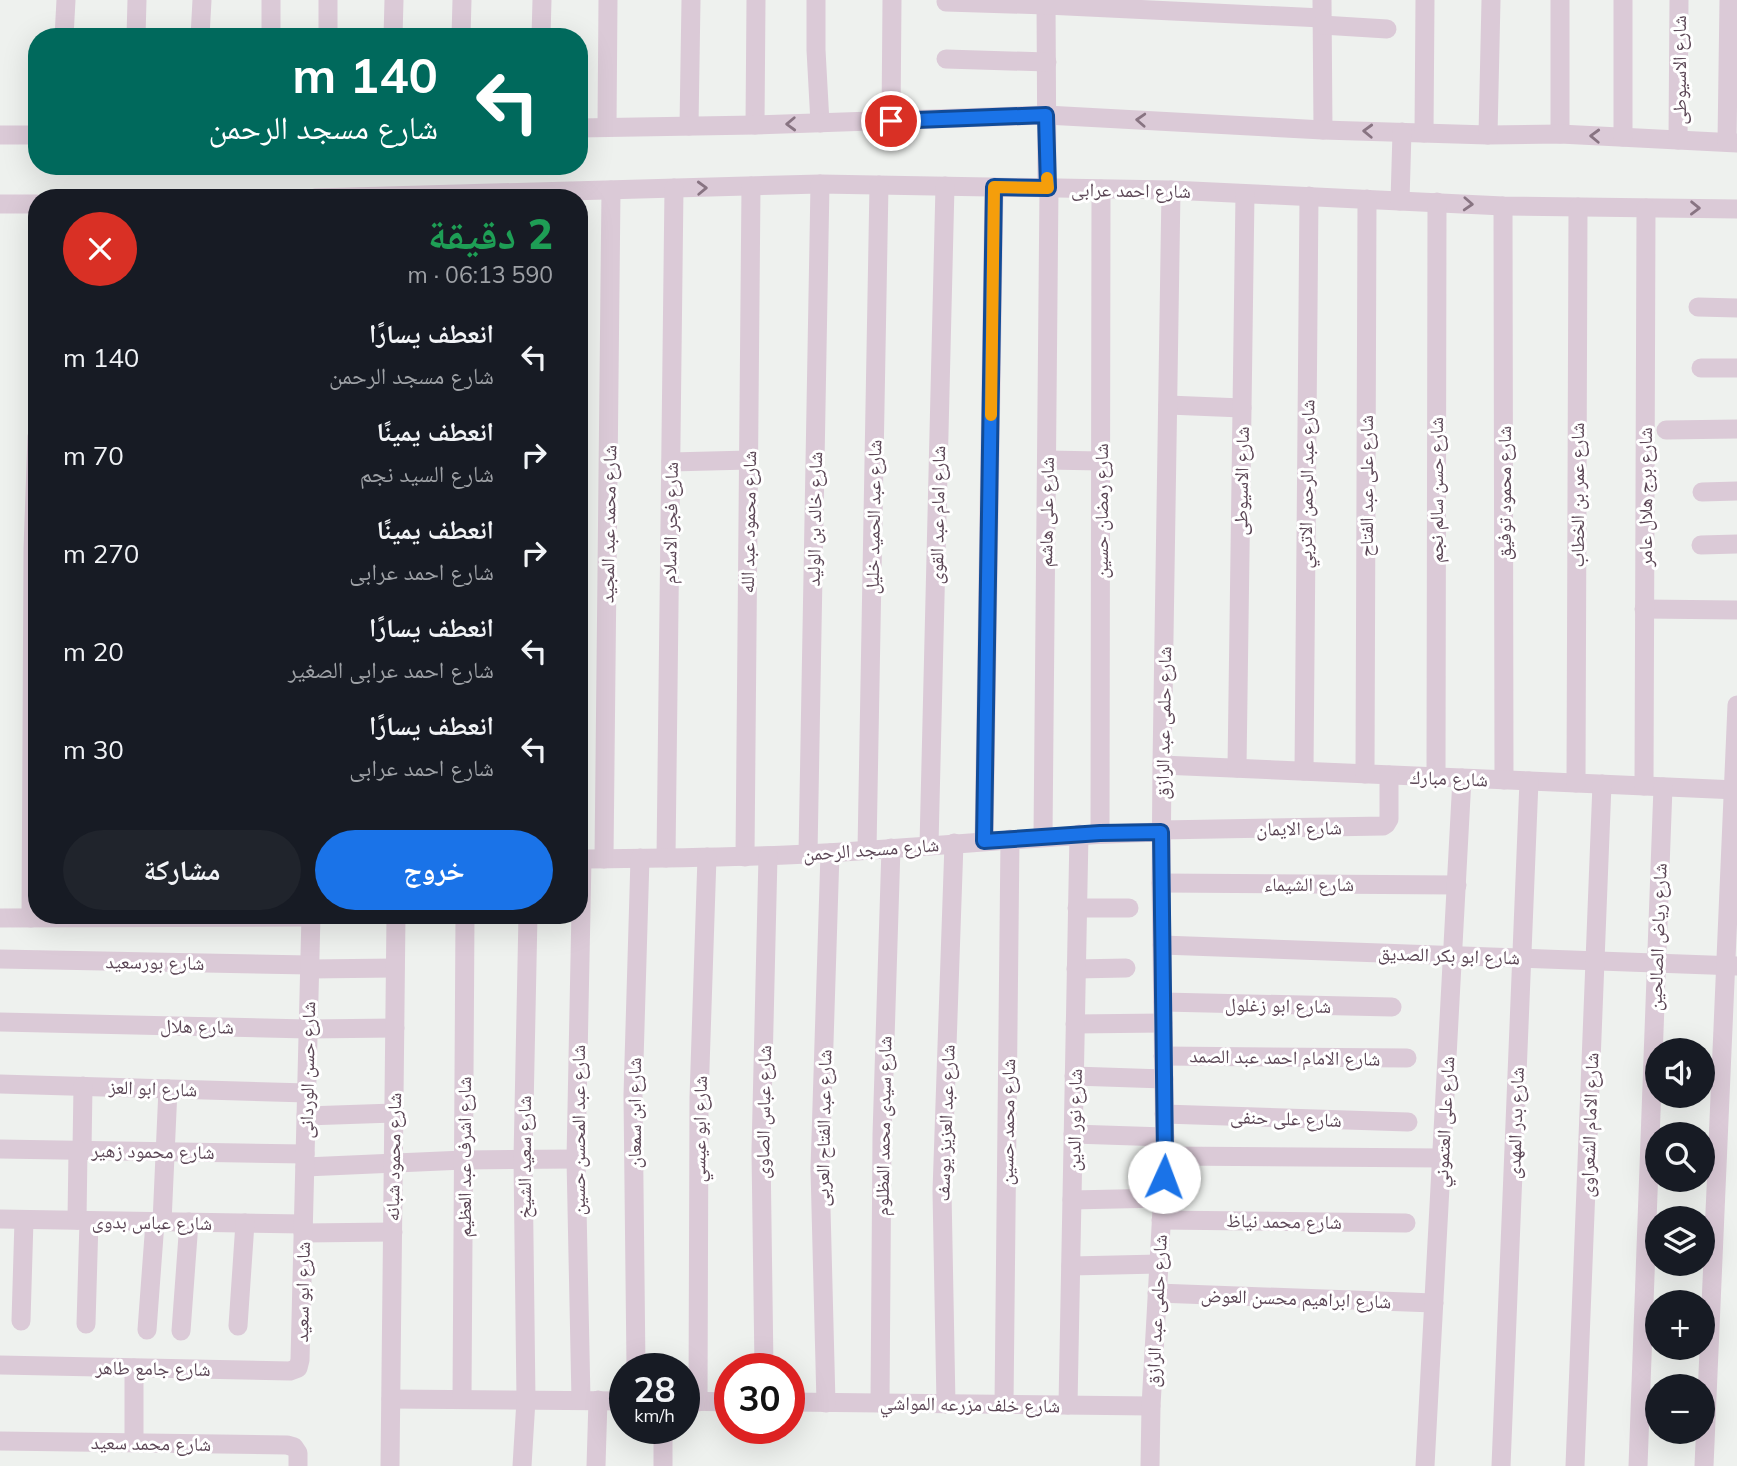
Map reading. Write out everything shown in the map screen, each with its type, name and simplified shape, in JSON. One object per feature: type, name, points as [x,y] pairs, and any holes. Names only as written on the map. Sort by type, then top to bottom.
[{"type":"street","points":[[64,28],[66,0]]},
{"type":"street","points":[[136,28],[137,0]]},
{"type":"street","points":[[200,28],[202,0]]},
{"type":"street","points":[[271,0],[271,28]]},
{"type":"street","points":[[328,0],[328,28]]},
{"type":"street","points":[[393,28],[394,0]]},
{"type":"street","points":[[461,28],[462,0]]},
{"type":"street","points":[[541,28],[542,0]]},
{"type":"street","points":[[607,127],[608,0]]},
{"type":"street","points":[[689,126],[691,0]]},
{"type":"street","points":[[755,125],[756,0]]},
{"type":"street","points":[[816,0],[820,123]]},
{"type":"street","points":[[891,121],[892,0]]},
{"type":"street","points":[[1424,133],[1425,0]]},
{"type":"street","points":[[1488,135],[1491,0]]},
{"type":"street","points":[[1560,0],[1560,135]]},
{"type":"street","points":[[1623,0],[1623,137]]},
{"type":"street","name":"شارع الاسيوطى","points":[[1678,140],[1679,0]]},
{"type":"street","points":[[588,128],[1046,115],[1323,130],[1623,137],[1732,143],[1729,0]]},
{"type":"street","points":[[946,2],[1046,2],[1322,14],[1387,29]]},
{"type":"street","name":"شارع على هاشم","points":[[1043,836],[1049,188],[1046,2]]},
{"type":"street","points":[[1322,14],[1323,130]]},
{"type":"street","points":[[946,59],[1047,62]]},
{"type":"street","points":[[1400,201],[1402,132]]},
{"type":"street","points":[[0,135],[28,135]]},
{"type":"street","name":"شارع احمد عرابى","points":[[588,192],[820,184],[1171,190],[1503,206],[1737,209]]},
{"type":"street","name":"شارع خالد بن الوليد","points":[[808,854],[820,184]]},
{"type":"street","name":"شارع عبد الحميد خليل","points":[[867,850],[879,185]]},
{"type":"street","name":"شارع محمود عبد الله","points":[[745,857],[751,186]]},
{"type":"street","name":"شارع امام عبد القوى","points":[[929,845],[945,186]]},
{"type":"street","points":[[984,841],[994,187]]},
{"type":"street","name":"شارع فجر الاسلام","points":[[666,858],[674,188]]},
{"type":"street","name":"شارع رمضان حسين","points":[[1100,833],[1101,189]]},
{"type":"street","name":"شارع محمد عبد المجيد","points":[[604,859],[611,190]]},
{"type":"street","name":"شارع حلمى عبد الرازق","points":[[1150,1466],[1165,1146],[1161,765],[1171,190]]},
{"type":"street","name":"شارع الاسيوطى","points":[[1237,768],[1245,194]]},
{"type":"street","name":"شارع عبد الرحمن الاتربي","points":[[1304,771],[1309,197]]},
{"type":"street","name":"شارع على عبد الفتاح","points":[[1365,774],[1367,199]]},
{"type":"street","name":"شارع حسن سالم نجم","points":[[1436,777],[1437,202]]},
{"type":"street","points":[[0,204],[28,204]]},
{"type":"street","name":"شارع محمود توفيق","points":[[1503,206],[1504,780]]},
{"type":"street","name":"شارع عمر بن الخطاب","points":[[1576,783],[1578,207]]},
{"type":"street","name":"شارع برج هلال عامر","points":[[1646,208],[1644,609],[1653,786]]},
{"type":"street","points":[[1698,307],[1737,308]]},
{"type":"street","points":[[1701,368],[1737,368]]},
{"type":"street","points":[[1168,405],[1242,408]]},
{"type":"street","points":[[1665,429],[1737,429]]},
{"type":"street","points":[[671,462],[749,460]]},
{"type":"street","points":[[1047,460],[1101,461]]},
{"type":"street","points":[[1702,492],[1737,491]]},
{"type":"street","points":[[1701,544],[1737,544]]},
{"type":"street","points":[[1644,609],[1737,610]]},
{"type":"street","points":[[1704,1466],[1732,966],[1737,705]]},
{"type":"street","name":"شارع مبارك","points":[[1161,765],[1736,790]]},
{"type":"street","name":"شارع الايمان","points":[[1161,831],[1383,826],[1389,819],[1389,775]]},
{"type":"street","name":"شارع على العتموني","points":[[1426,1466],[1462,778]]},
{"type":"street","name":"شارع بدر المهدى","points":[[1501,1466],[1529,781]]},
{"type":"street","name":"شارع الامام الشعراوى","points":[[1575,1466],[1602,784]]},
{"type":"street","name":"شارع رياض الصالحين","points":[[1638,1466],[1657,963],[1653,786]]},
{"type":"street","name":"شارع مسجد الرحمن","points":[[588,859],[830,853],[1043,836],[1161,831]]},
{"type":"street","name":"شارع نور الدين","points":[[1068,1405],[1079,834]]},
{"type":"street","name":"شارع محمد حسين","points":[[1004,1405],[1010,839]]},
{"type":"street","name":"شارع عبد العزيز يوسف","points":[[946,1404],[942,1191],[954,843]]},
{"type":"street","name":"شارع سيدى محمد المظلوم","points":[[880,1404],[882,1135],[891,848]]},
{"type":"street","name":"شارع عبد الفتاح العربى","points":[[826,1403],[820,1169],[830,853]]},
{"type":"street","name":"شارع عباس الصاوى","points":[[765,1353],[761,1151],[768,856]]},
{"type":"street","name":"شارع ابو عيسي","points":[[692,1353],[707,857]]},
{"type":"street","name":"شارع ابن سمعان","points":[[635,1353],[633,1095],[640,858]]},
{"type":"street","name":"شارع الشيماء","points":[[1161,883],[1457,885]]},
{"type":"street","points":[[1077,908],[1129,908]]},
{"type":"street","points":[[0,918],[28,918]]},
{"type":"street","name":"شارع حسن الوردانى","points":[[303,1229],[311,924]]},
{"type":"street","name":"شارع محمود شبانه","points":[[390,1466],[396,924]]},
{"type":"street","name":"شارع اشرف عبد العظيم","points":[[462,1399],[465,924]]},
{"type":"street","name":"شارع سعيد الشيخ","points":[[522,1466],[526,1400],[523,1159],[528,924]]},
{"type":"street","name":"شارع عبد المحسن حسين","points":[[580,924],[576,1159],[589,1400],[596,1466]]},
{"type":"street","name":"شارع ابو بكر الصديق","points":[[1162,945],[1732,966]]},
{"type":"street","name":"شارع بورسعيد","points":[[0,960],[395,968]]},
{"type":"street","points":[[1076,969],[1126,968]]},
{"type":"street","name":"شارع ابو زغلول","points":[[1163,1002],[1392,1007]]},
{"type":"street","name":"شارع هلال","points":[[0,1023],[394,1028]]},
{"type":"street","points":[[1075,1024],[1163,1023]]},
{"type":"street","name":"شارع الامام احمد عبد الصمد","points":[[1163,1056],[1407,1058]]},
{"type":"street","points":[[1074,1076],[1164,1079]]},
{"type":"street","name":"شارع ابو العز","points":[[0,1084],[307,1093]]},
{"type":"street","points":[[83,1086],[80,1150],[86,1324]]},
{"type":"street","points":[[148,1330],[165,1152],[168,1089]]},
{"type":"street","points":[[306,1116],[394,1113]]},
{"type":"street","name":"شارع على حنفى","points":[[1164,1114],[1408,1122]]},
{"type":"street","points":[[1073,1135],[1165,1146],[1442,1158]]},
{"type":"street","name":"شارع محمود زهير","points":[[0,1149],[165,1152],[393,1163],[576,1159]]},
{"type":"street","points":[[1072,1200],[1162,1198]]},
{"type":"street","name":"شارع عباس بدوى","points":[[0,1219],[244,1223],[303,1229],[393,1232]]},
{"type":"street","points":[[21,1321],[24,1220]]},
{"type":"street","name":"شارع محمد نياظ","points":[[1161,1220],[1406,1223]]},
{"type":"street","points":[[181,1331],[189,1222]]},
{"type":"street","points":[[238,1326],[244,1223]]},
{"type":"street","name":"شارع ابو سعيد","points":[[300,1360],[303,1229]]},
{"type":"street","points":[[1071,1266],[1159,1264]]},
{"type":"street","name":"شارع ابراهيم محسن العوض","points":[[1157,1293],[1434,1303]]},
{"type":"street","name":"شارع جامع طاهر","points":[[0,1365],[290,1371],[298,1368],[300,1360]]},
{"type":"street","points":[[134,1368],[134,1443]]},
{"type":"street","points":[[391,1399],[609,1401]]},
{"type":"street","name":"شارع خلف مزرعه المواشي","points":[[805,1402],[1151,1406]]},
{"type":"street","name":"شارع محمد سعيد","points":[[0,1441],[286,1445],[294,1447],[298,1460]]},
{"type":"street","points":[[663,1444],[663,1466]]},
{"type":"slow traffic","points":[[991,415],[994,187],[1048,188],[1047,178]]},
{"type":"route","points":[[891,121],[1046,115],[1048,188],[994,187],[984,841],[1161,832],[1164,1177]]}]
